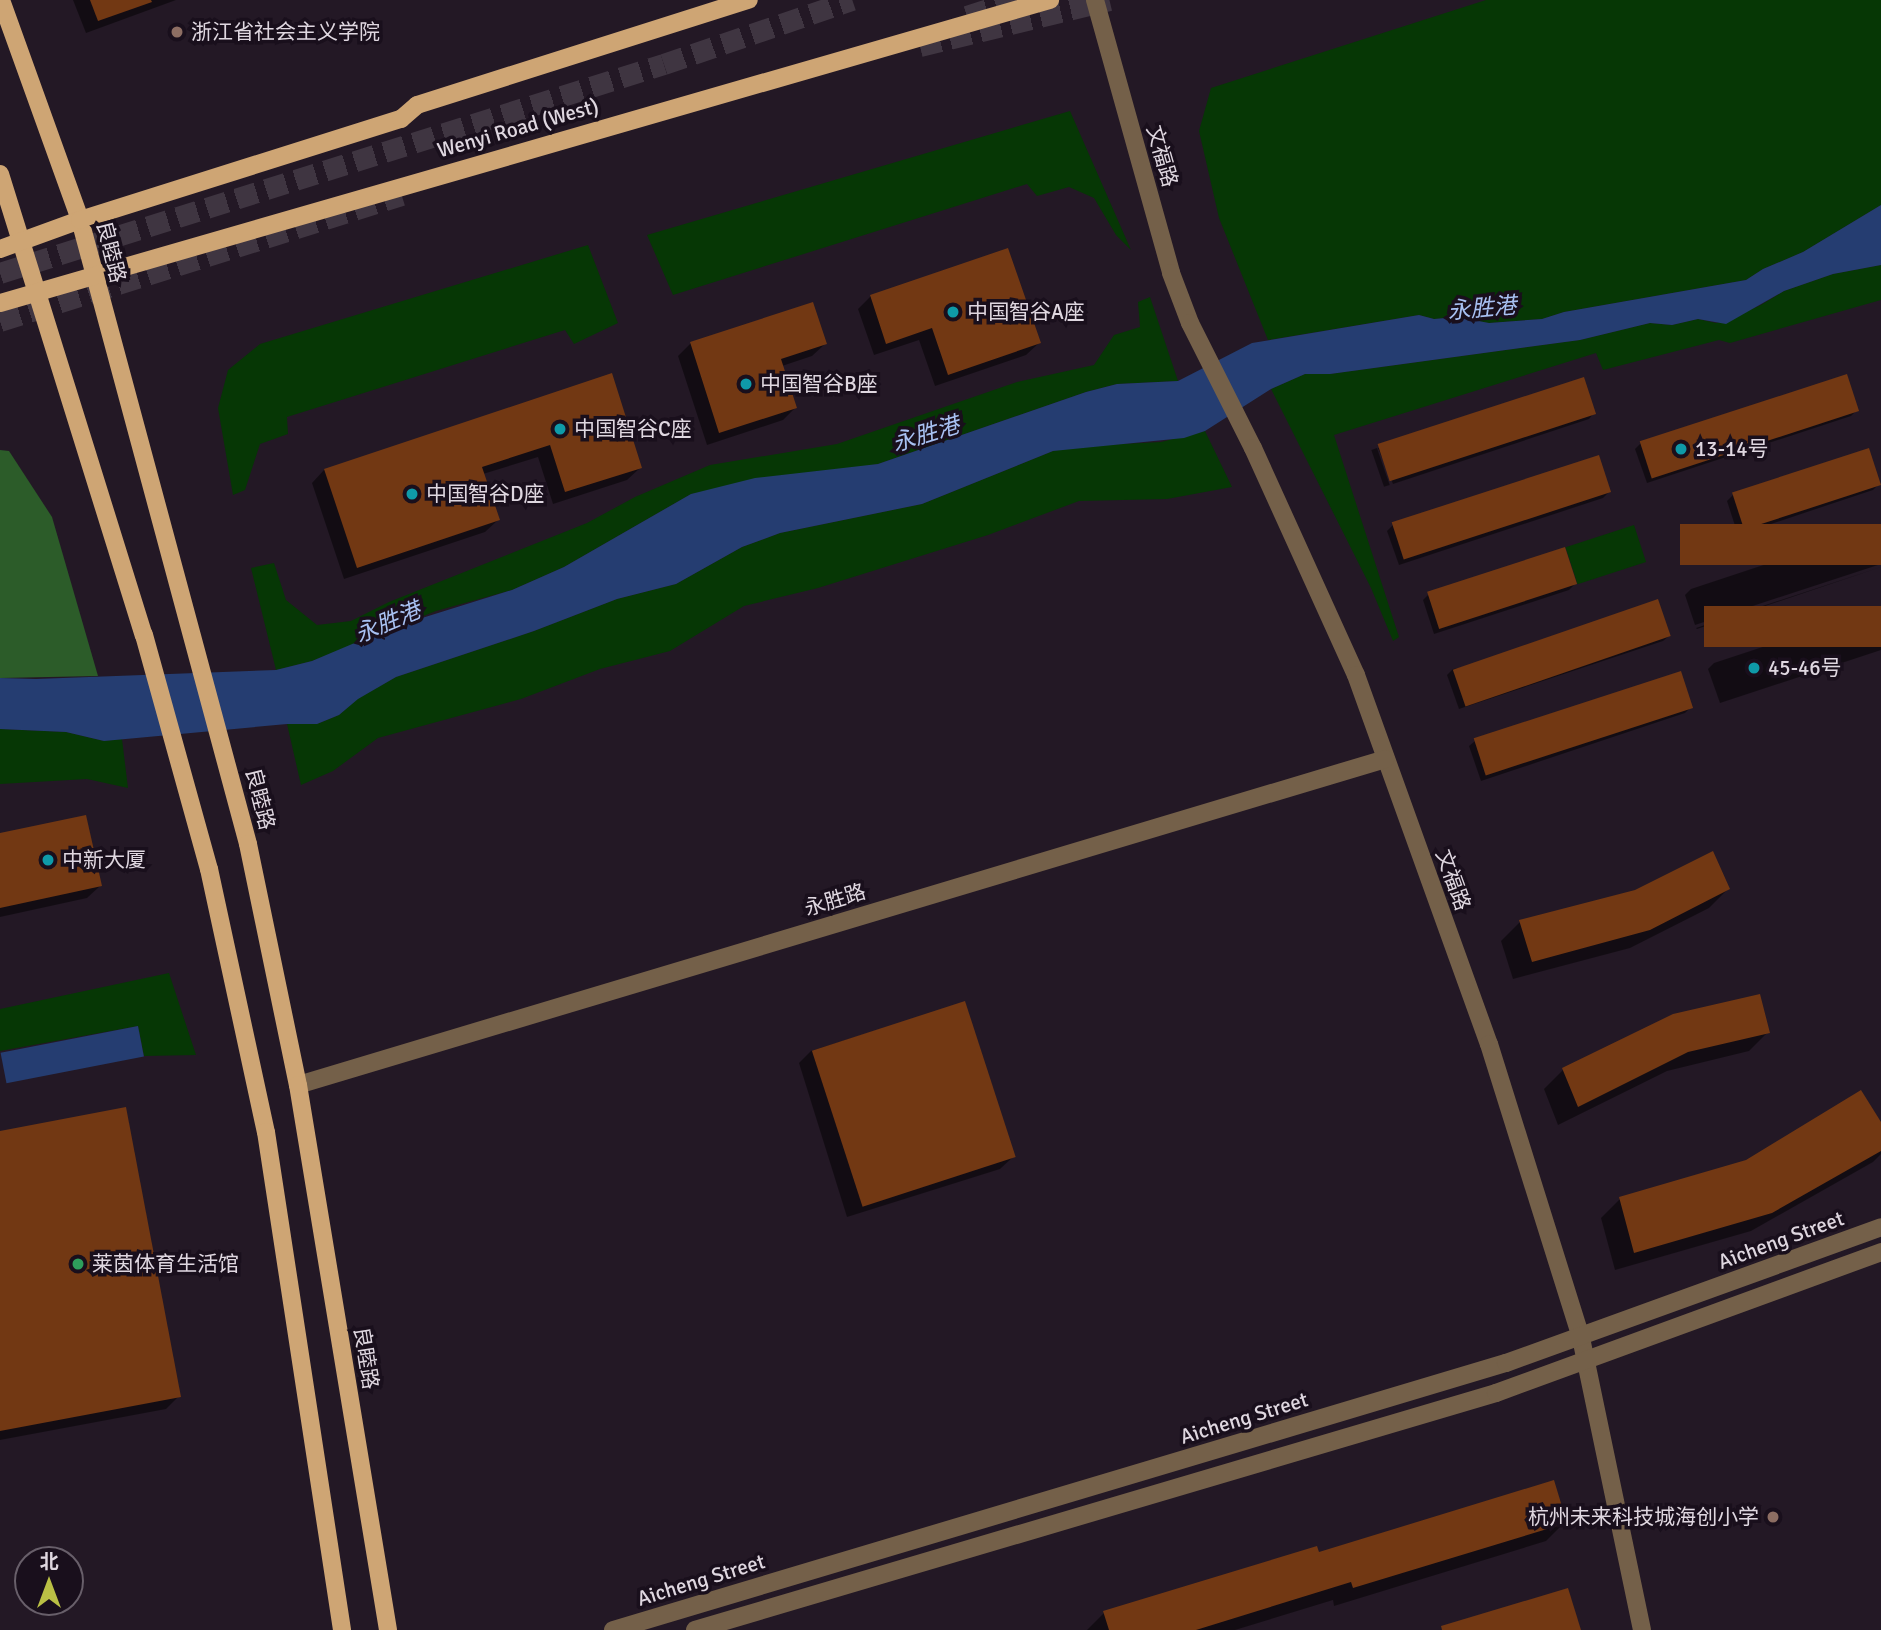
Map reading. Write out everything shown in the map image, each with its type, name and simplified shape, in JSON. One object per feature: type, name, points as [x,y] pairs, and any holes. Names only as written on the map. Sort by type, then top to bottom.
[{"type":"main road","name":"良睦路","points":[[1,0],[80,220],[187,628],[231,778],[298,1084],[388,1630]]},
{"type":"main road","points":[[0,249],[80,220],[401,119],[417,105],[749,0]]},
{"type":"main road","name":"Wenyi Road (West)","points":[[0,303],[752,83],[1050,0]]},
{"type":"main road","points":[[0,174],[144,635],[209,869],[266,1132],[342,1630]]},
{"type":"street","name":"文福路","points":[[1095,0],[1171,273],[1190,323],[1253,448],[1356,675],[1489,1044],[1581,1338],[1642,1630]]},
{"type":"street","name":"永胜路","points":[[298,1084],[1385,759]]},
{"type":"street","name":"Aicheng Street","points":[[613,1630],[1493,1367],[1581,1338],[1881,1227]]},
{"type":"street","points":[[695,1630],[1496,1393],[1881,1252]]},
{"type":"green space","points":[[1486,0],[1881,0],[1881,205],[1803,252],[1763,269],[1746,280],[1564,312],[1542,319],[1489,323],[1457,317],[1434,319],[1419,315],[1268,340],[1219,218],[1199,131],[1211,88]]},
{"type":"green space","points":[[1070,111],[1131,250],[1116,235],[1094,198],[1069,187],[1037,196],[1027,184],[673,295],[647,235]]},
{"type":"green space","points":[[588,245],[618,323],[574,344],[565,330],[287,417],[288,434],[260,444],[245,490],[233,495],[218,408],[228,370],[260,344]]},
{"type":"green space","points":[[1881,265],[1881,300],[1730,343],[1719,340],[1603,370],[1596,353],[1334,435],[1399,637],[1393,641],[1371,588],[1271,389],[1305,374],[1330,374],[1580,340],[1650,323],[1672,325],[1698,319],[1716,323],[1759,306],[1784,291],[1833,274]]},
{"type":"green space","points":[[1150,297],[1178,381],[1117,384],[1086,392],[878,464],[691,494],[564,567],[512,590],[436,611],[312,661],[276,670],[251,568],[274,563],[286,600],[317,625],[351,621],[389,602],[587,523],[635,497],[710,465],[837,444],[1017,382],[1094,365],[1114,335],[1140,327],[1138,302]]},
{"type":"green space","points":[[1205,431],[1232,487],[1167,499],[1079,501],[988,535],[818,588],[744,606],[670,651],[600,669],[521,699],[378,738],[333,771],[301,785],[287,724],[317,724],[339,715],[357,699],[396,677],[534,631],[617,599],[676,584],[742,547],[780,533],[922,504],[1053,451],[1083,446],[1161,442]]},
{"type":"green space","points":[[0,450],[9,451],[52,517],[98,676],[0,678]]},
{"type":"green space","points":[[1634,525],[1646,562],[1578,584],[1566,547]]},
{"type":"green space","points":[[0,729],[66,732],[104,741],[122,739],[128,788],[87,779],[0,784]]},
{"type":"green space","points":[[169,973],[196,1055],[144,1056],[138,1026],[0,1051],[0,1009]]},
{"type":"water","points":[[1881,205],[1881,265],[1833,274],[1784,291],[1726,324],[1698,319],[1672,325],[1650,323],[1580,340],[1330,374],[1305,374],[1271,389],[1205,431],[1184,438],[1053,451],[922,504],[780,533],[742,547],[676,584],[617,599],[534,631],[396,677],[358,699],[339,715],[317,724],[287,724],[104,741],[66,732],[0,729],[0,678],[276,670],[312,661],[390,628],[512,590],[564,567],[691,494],[755,478],[878,464],[1086,392],[1117,384],[1178,381],[1252,343],[1419,315],[1434,319],[1457,317],[1489,323],[1542,319],[1564,312],[1746,280],[1763,269],[1803,252]]},
{"type":"water","points":[[138,1026],[144,1056],[6,1083],[1,1053]]},
{"type":"building","points":[[90,0],[151,0],[152,2],[98,21]]},
{"type":"building","name":"中国智谷A座","points":[[1008,248],[1041,343],[948,375],[932,328],[886,344],[870,295]]},
{"type":"building","name":"中国智谷B座","points":[[813,302],[827,344],[781,359],[797,408],[719,433],[690,342]]},
{"type":"building","points":[[612,373],[642,468],[565,492],[550,445],[482,467],[500,520],[357,568],[324,469]]},
{"type":"building","points":[[1847,374],[1859,411],[1652,478],[1640,441]]},
{"type":"building","points":[[1584,377],[1596,414],[1390,481],[1378,444]]},
{"type":"building","points":[[1869,448],[1881,485],[1744,530],[1732,492]]},
{"type":"building","points":[[1599,455],[1611,492],[1404,559],[1392,522]]},
{"type":"building","points":[[1680,524],[1881,524],[1881,565],[1680,565]]},
{"type":"building","points":[[1565,547],[1577,584],[1439,629],[1427,592]]},
{"type":"building","points":[[1658,599],[1671,636],[1466,707],[1453,670]]},
{"type":"building","points":[[1704,606],[1881,606],[1881,647],[1704,647]]},
{"type":"building","points":[[1681,671],[1693,708],[1486,775],[1474,738]]},
{"type":"building","name":"中新大厦","points":[[86,815],[102,886],[0,908],[0,833]]},
{"type":"building","points":[[1713,851],[1730,889],[1650,930],[1532,962],[1519,920],[1635,890]]},
{"type":"building","points":[[1760,994],[1770,1033],[1688,1052],[1578,1107],[1562,1068],[1673,1014]]},
{"type":"building","points":[[965,1001],[1016,1157],[863,1207],[812,1051]]},
{"type":"building","points":[[1861,1090],[1881,1122],[1881,1151],[1772,1213],[1634,1253],[1619,1197],[1746,1160]]},
{"type":"building","name":"莱茵体育生活馆","points":[[126,1107],[181,1397],[0,1431],[0,1131]]},
{"type":"building","points":[[1554,1480],[1567,1523],[1353,1588],[1351,1582],[1196,1630],[1109,1630],[1103,1611],[1317,1546],[1319,1552]]},
{"type":"building","points":[[1568,1588],[1581,1630],[1442,1630],[1441,1626]]},
{"type":"tunnel","points":[[0,273],[664,64],[852,0]]},
{"type":"tunnel","points":[[967,16],[1016,0]]},
{"type":"tunnel","points":[[920,46],[1110,0]]},
{"type":"tunnel","points":[[0,321],[402,195]]},
{"type":"place","name":"浙江省社会主义学院","points":[[177,32]]},
{"type":"place","name":"中国智谷A座","points":[[953,312]]},
{"type":"place","name":"中国智谷B座","points":[[746,384]]},
{"type":"place","name":"中国智谷C座","points":[[560,429]]},
{"type":"place","name":"13-14号","points":[[1681,449]]},
{"type":"place","name":"中国智谷D座","points":[[412,494]]},
{"type":"place","name":"45-46号","points":[[1754,668]]},
{"type":"place","name":"中新大厦","points":[[48,860]]},
{"type":"place","name":"莱茵体育生活馆","points":[[78,1264]]},
{"type":"place","name":"杭州未来科技城海创小学","points":[[1773,1517]]},
{"type":"water label","name":"永胜港","points":[[1482,309]]},
{"type":"water label","name":"永胜港","points":[[926,435]]},
{"type":"water label","name":"永胜港","points":[[388,623]]}]
